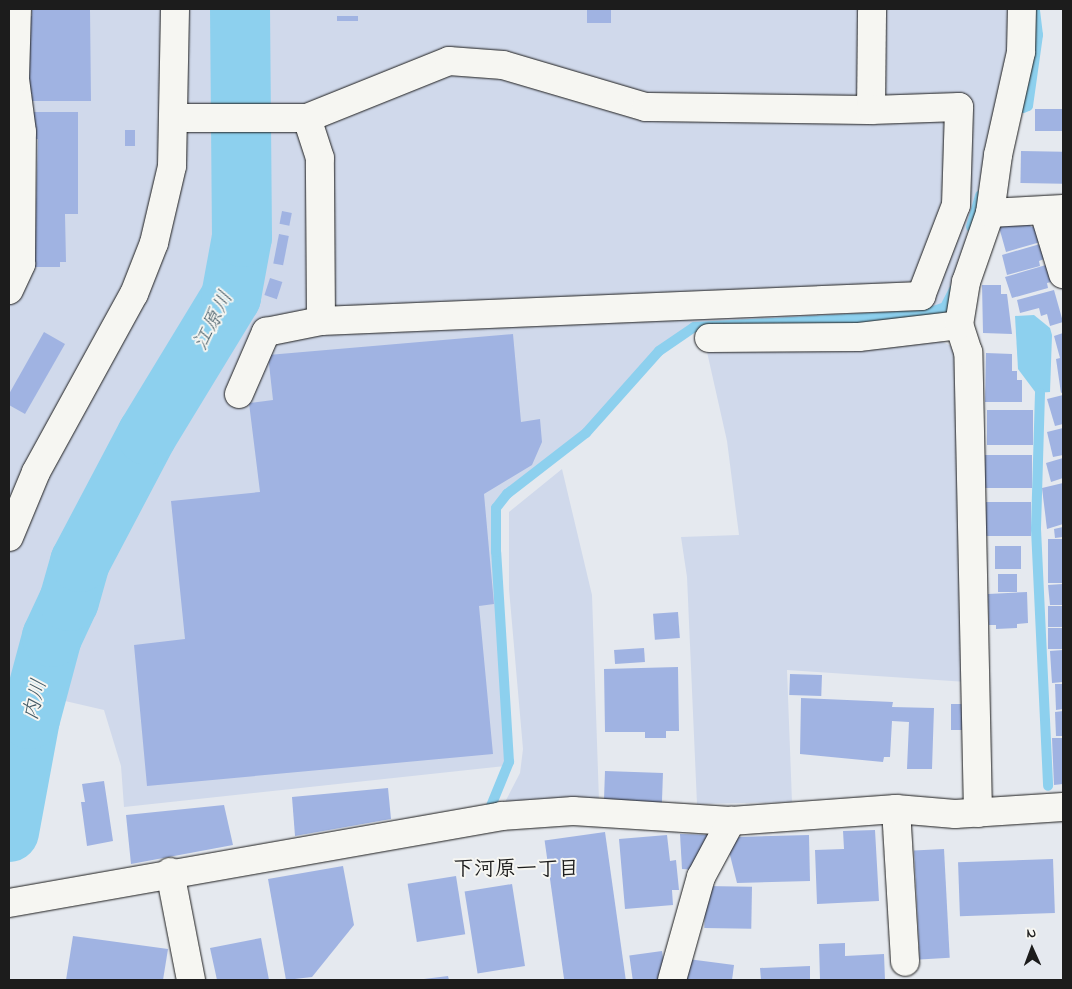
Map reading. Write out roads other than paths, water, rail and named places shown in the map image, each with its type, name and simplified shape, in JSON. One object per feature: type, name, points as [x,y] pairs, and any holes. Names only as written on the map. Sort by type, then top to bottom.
[{"type":"street","points":[[9,290],[21,264],[14,111],[17,9]]},
{"type":"street","points":[[9,537],[36,472],[145,268],[166,201],[174,118],[175,9]]},
{"type":"street","points":[[870,110],[872,9]]},
{"type":"street","points":[[978,813],[968,352],[959,325],[966,282],[990,213],[998,156],[1021,52],[1022,9]]},
{"type":"street","points":[[174,118],[307,118],[449,61],[503,65],[646,107],[870,110],[959,107],[956,205],[921,296],[321,321],[266,332],[238,394]]},
{"type":"street","points":[[307,118],[320,158],[321,321]]},
{"type":"street","points":[[990,213],[1054,210],[1063,274]]},
{"type":"street","points":[[709,338],[859,337],[959,325]]},
{"type":"street","points":[[9,903],[170,872],[501,816],[573,811],[731,822],[896,809],[978,813],[1063,807]]},
{"type":"street","points":[[896,809],[905,962]]},
{"type":"street","points":[[672,980],[700,877],[731,822]]},
{"type":"street","points":[[170,872],[191,980]]},
{"type":"water","points":[[1034,315],[1050,328],[1052,335],[1050,392],[1036,393],[1018,369],[1015,316]]},
{"type":"waterway","name":"江原川","points":[[9,832],[30,719],[52,637],[69,601],[80,562],[147,435],[231,297],[242,237],[240,9]]},
{"type":"waterway","points":[[1023,108],[1028,106],[1038,35],[1035,9]]},
{"type":"waterway","points":[[971,227],[980,195]]},
{"type":"waterway","points":[[491,806],[509,762],[496,552],[496,508],[507,494],[586,433],[659,351],[694,327],[922,315],[945,307],[954,289]]},
{"type":"waterway","points":[[1040,393],[1036,529],[1048,786]]},
{"type":"district","name":"下河原一丁目","points":[[516,870]]},
{"type":"water label","name":"内川","points":[[36,700]]}]
